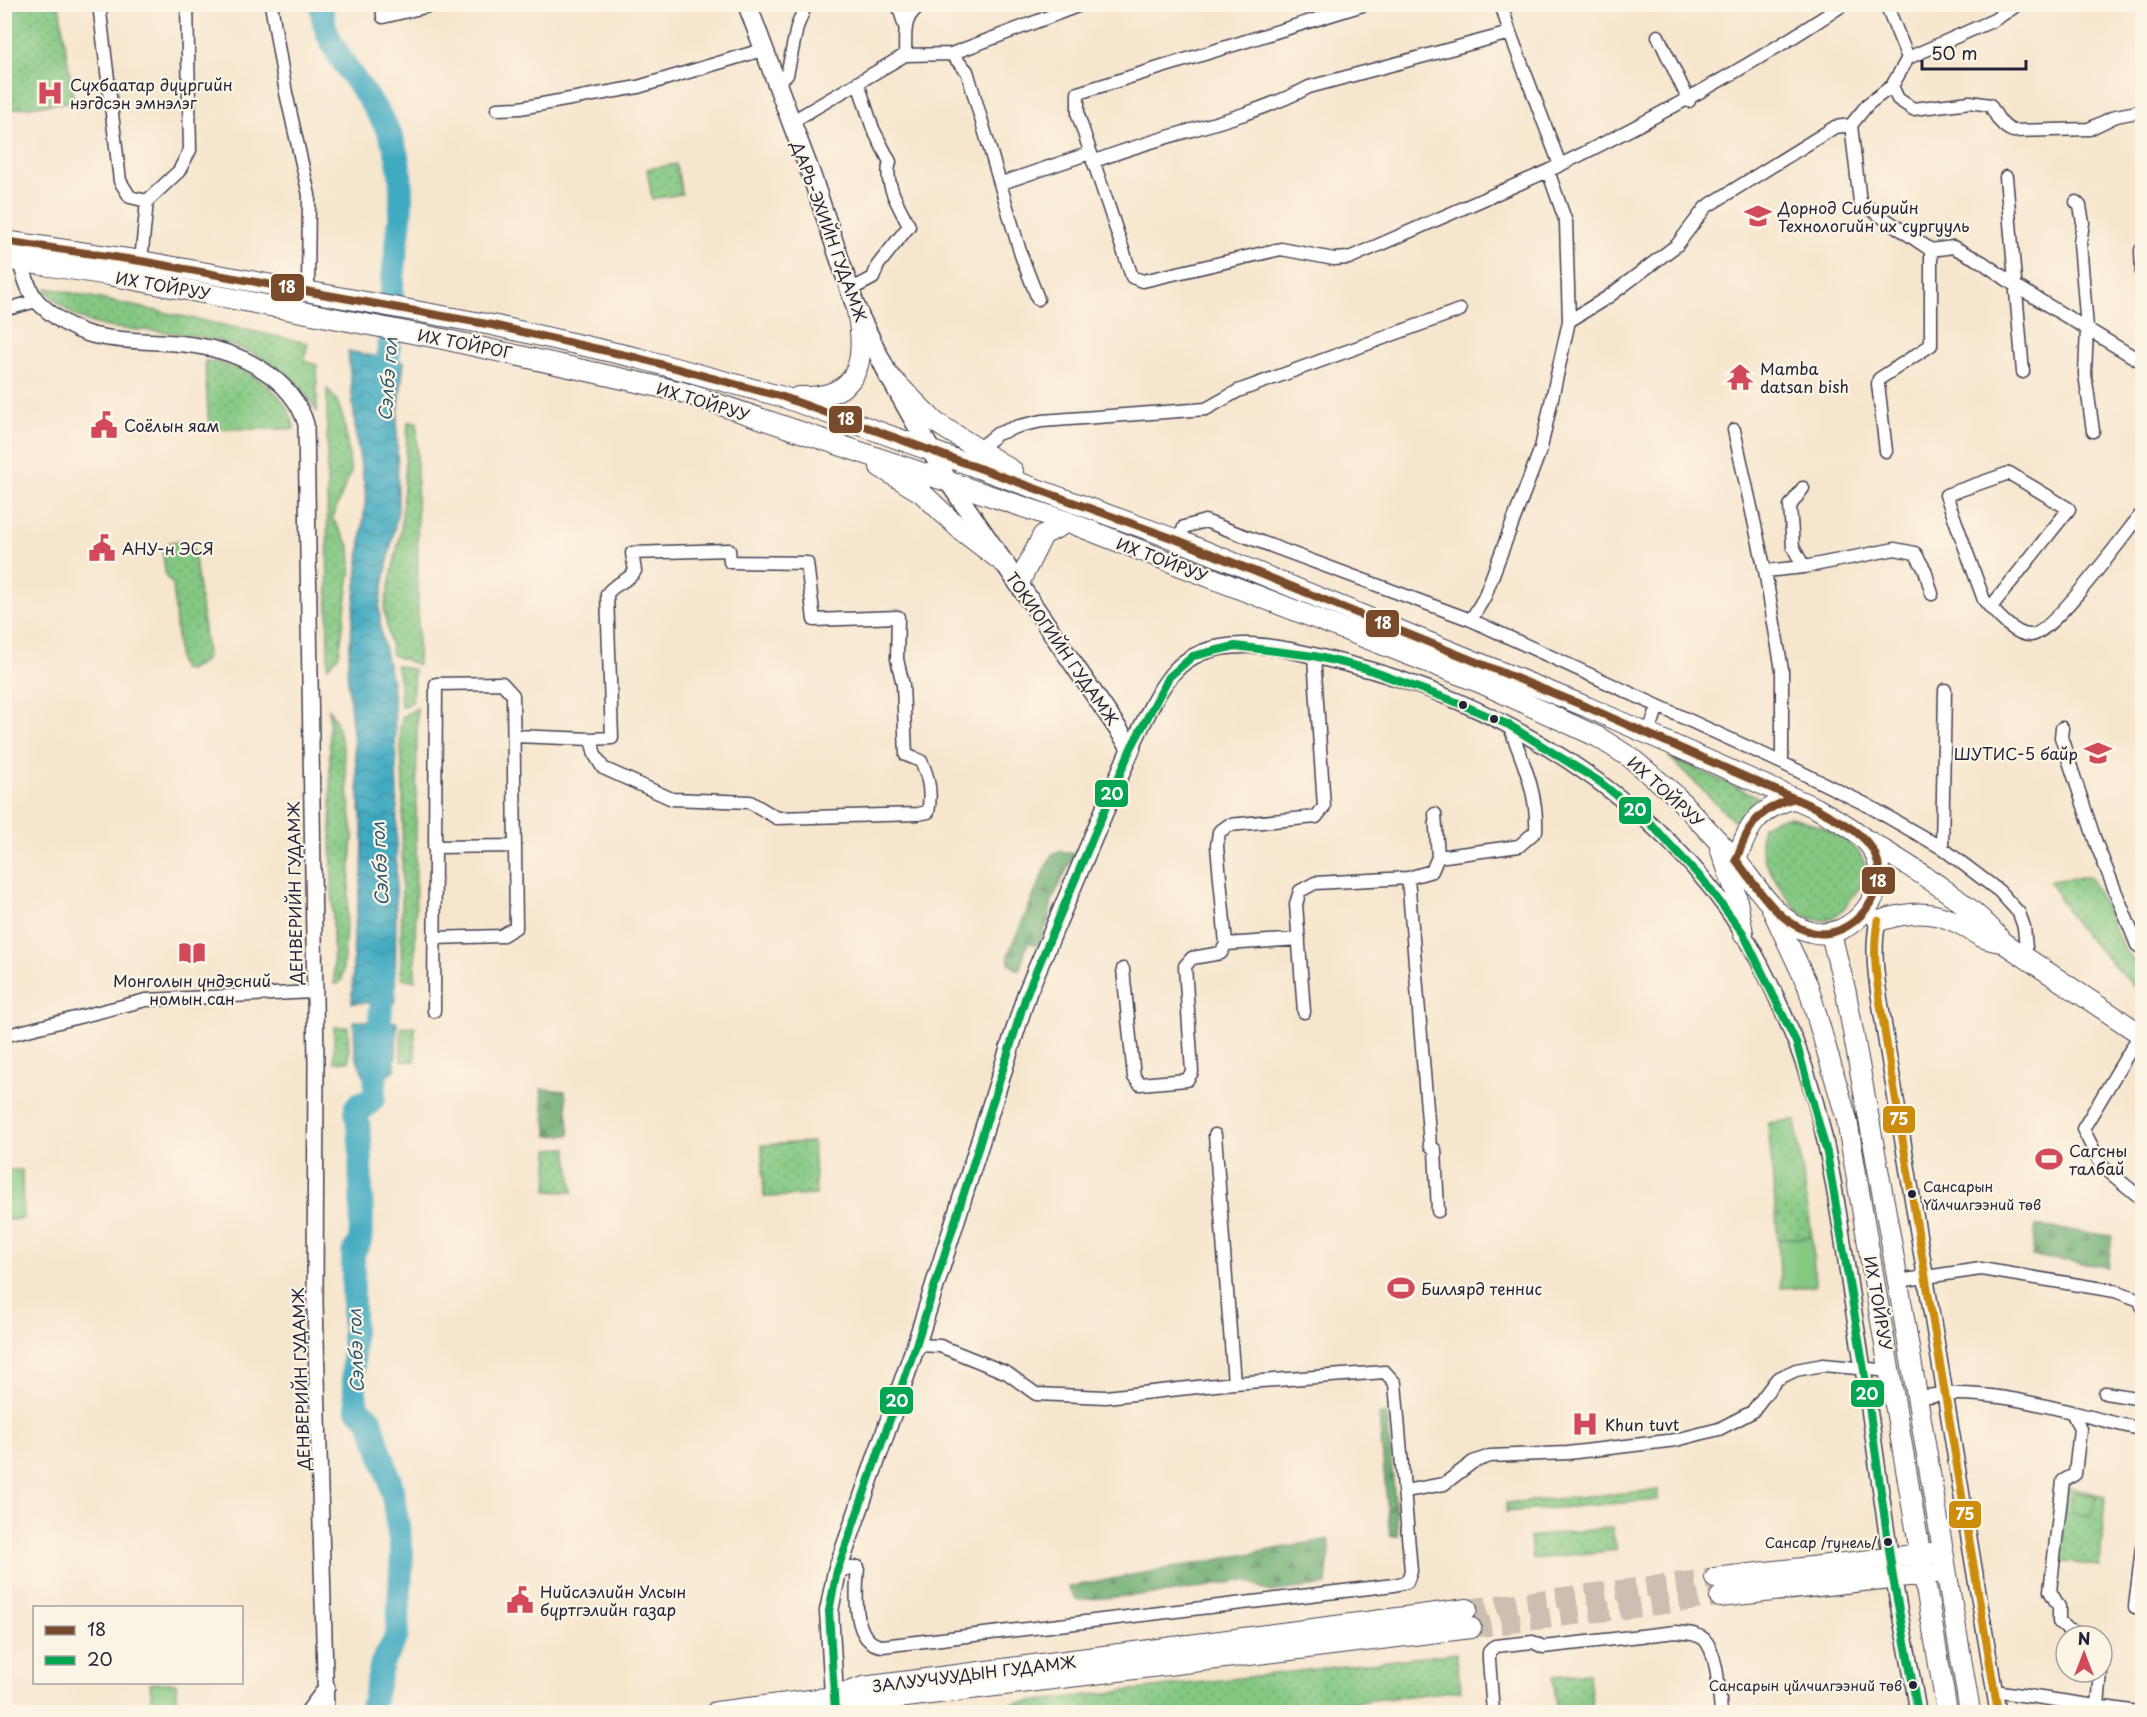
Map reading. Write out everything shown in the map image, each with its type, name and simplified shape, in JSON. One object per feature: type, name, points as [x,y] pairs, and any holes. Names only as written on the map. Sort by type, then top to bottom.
[{"type":"main road","name":"ДАРЬ-ЭХИЙН ГУДАМЖ","points":[[747,4],[857,311],[889,376],[948,481]]},
{"type":"main road","name":"ИХ ТОЙРУУ","points":[[4,241],[141,261],[316,292]]},
{"type":"main road","name":"ИХ ТОЙРУУ","points":[[12,260],[321,315]]},
{"type":"main road","name":"ИХ ТОЙРОГ","points":[[316,292],[544,336]]},
{"type":"main road","points":[[783,397],[816,398],[830,394],[845,385],[861,362],[863,350],[857,311]]},
{"type":"main road","name":"ИХ ТОЙРОГ","points":[[321,315],[538,358]]},
{"type":"main road","name":"ИХ ТОЙРУУ","points":[[544,336],[638,358],[783,397],[1180,541],[1587,707],[1792,799]]},
{"type":"main road","name":"ИХ ТОЙРУУ","points":[[538,358],[682,392],[1068,522],[1481,683],[1598,737],[1653,775],[1736,860]]},
{"type":"main road","points":[[889,376],[917,407],[977,450],[1056,497]]},
{"type":"main road","points":[[853,448],[916,488],[962,531],[1004,563]]},
{"type":"main road","name":"ТОКИОГИЙН ГУДАМЖ","points":[[948,481],[1131,748]]},
{"type":"main road","points":[[1018,583],[1043,535],[1068,522]]},
{"type":"main road","points":[[835,1705],[829,1611],[837,1571],[916,1345],[1028,993],[1131,748]]},
{"type":"main road","points":[[2002,942],[1984,940],[1959,924],[1932,912],[1916,912],[1836,932],[1811,932],[1801,928],[1769,904],[1736,860],[1746,834],[1759,815],[1777,804],[1792,799],[1816,808],[1931,881],[1992,928],[2002,942],[2141,1035]]},
{"type":"main road","points":[[1716,837],[1735,890],[1743,933]]},
{"type":"main road","points":[[1836,932],[1867,908],[1877,885],[1879,866],[1875,853],[1864,838]]},
{"type":"main road","name":"ИХ ТОЙРУУ","points":[[1769,904],[1808,986],[1847,1120],[1947,1713]]},
{"type":"main road","name":"ИХ ТОЙРУУ","points":[[1836,932],[1918,1397],[1970,1713]]},
{"type":"main road","points":[[1942,1552],[1891,1558],[1718,1588],[1893,1578],[1945,1572]]},
{"type":"main road","name":"ЗАЛУУЧУУДЫН ГУДАМЖ","points":[[716,1713],[835,1705],[863,1687],[1469,1619]]},
{"type":"street","points":[[99,4],[120,181],[130,197],[147,201]]},
{"type":"street","points":[[141,261],[147,201],[179,171],[190,150],[187,4]]},
{"type":"street","points":[[271,4],[286,93],[309,195],[316,292]]},
{"type":"street","points":[[382,4],[383,16],[437,4]]},
{"type":"street","points":[[775,83],[788,75],[797,27],[806,4]]},
{"type":"street","points":[[898,4],[905,27],[905,56]]},
{"type":"street","points":[[905,27],[910,12],[922,4]]},
{"type":"street","points":[[791,122],[905,56],[951,54],[1083,4]]},
{"type":"street","points":[[1366,4],[1078,93],[1078,115],[1132,277],[1143,281],[1281,249],[1334,259],[1350,258],[1548,171],[1689,101],[1780,48],[1844,4]]},
{"type":"street","points":[[1501,4],[1560,165]]},
{"type":"street","points":[[1886,4],[1908,58]]},
{"type":"street","points":[[1569,321],[1608,297],[1677,245],[1706,207],[1835,127],[1851,124],[1868,104],[1892,86],[1908,58],[1994,20],[2019,4]]},
{"type":"street","points":[[1002,183],[1282,101],[1309,87],[1510,33]]},
{"type":"street","points":[[1658,36],[1689,101]]},
{"type":"street","points":[[497,109],[520,108],[638,87],[762,50]]},
{"type":"street","points":[[951,54],[968,71],[1021,255],[1038,299]]},
{"type":"street","points":[[850,290],[873,278],[878,265],[909,226],[891,187],[887,171],[890,162],[873,129],[858,83]]},
{"type":"street","points":[[1892,86],[1898,99],[1913,109],[1970,102],[1990,105],[2006,129],[2013,131],[2089,129],[2116,116],[2142,111]]},
{"type":"street","points":[[1851,124],[1860,202],[1932,249],[1953,247],[1982,262],[2016,286],[2142,362]]},
{"type":"street","points":[[1472,620],[1484,598],[1541,448],[1569,321],[1566,222],[1548,171]]},
{"type":"street","points":[[2006,177],[2023,372]]},
{"type":"street","points":[[2076,202],[2080,206],[2083,223],[2080,243],[2086,328],[2085,374],[2093,431]]},
{"type":"street","points":[[1886,451],[1879,379],[1931,345],[1932,249]]},
{"type":"street","points":[[2140,250],[2142,273]]},
{"type":"street","points":[[4,310],[36,301],[12,260]]},
{"type":"street","name":"ДЕНВЕРИЙН ГУДАМЖ","points":[[36,301],[71,326],[90,334],[191,345],[233,356],[270,374],[289,392],[303,412],[308,441],[315,1303],[326,1713]]},
{"type":"street","points":[[977,450],[997,434],[1042,421],[1206,409],[1238,391],[1460,310]]},
{"type":"street","points":[[1734,430],[1765,571],[1782,670],[1782,763]]},
{"type":"street","points":[[1991,607],[2069,509],[2009,473],[1946,495],[1984,600],[1991,607],[2016,631],[2030,636],[2040,633],[2064,610],[2142,513]]},
{"type":"street","points":[[1803,488],[1790,506],[1793,548],[1804,567]]},
{"type":"street","points":[[1180,541],[1184,527],[1205,521],[1472,620],[1782,763],[1867,805],[1942,848],[1999,891],[2019,913],[2024,927],[2027,959]]},
{"type":"street","points":[[1765,571],[1804,567],[1896,549],[1915,553],[1925,570],[1932,594]]},
{"type":"street","points":[[514,736],[612,738],[607,594],[612,588],[631,577],[635,571],[632,553],[729,550],[730,562],[807,563],[814,620],[898,616],[897,659],[903,685],[906,756],[921,760],[929,776],[931,801],[928,812],[918,814],[777,818],[750,802],[672,799],[603,768],[595,755],[591,739]]},
{"type":"street","points":[[1131,748],[1169,677],[1193,656],[1235,646],[1314,656],[1364,668],[1451,700],[1509,725],[1600,782],[1648,821],[1703,880],[1743,933],[1796,1042],[1810,1087],[1827,1153],[1863,1370],[1893,1578],[1918,1713]]},
{"type":"street","points":[[1123,969],[1134,1077],[1140,1084],[1187,1080],[1192,1072],[1185,966],[1192,958],[1221,953],[1226,944],[1217,846],[1219,832],[1229,825],[1316,817],[1324,807],[1314,656]]},
{"type":"street","points":[[434,938],[501,936],[516,927],[513,695],[502,683],[436,684],[434,847],[434,938],[434,1011]]},
{"type":"street","points":[[1942,848],[1945,690]]},
{"type":"street","points":[[1648,735],[1658,706]]},
{"type":"street","points":[[1438,857],[1519,846],[1536,831],[1537,810],[1509,725]]},
{"type":"street","points":[[2062,728],[2061,737],[2099,852],[2137,945],[2142,948]]},
{"type":"street","points":[[1304,1012],[1297,898],[1300,891],[1310,884],[1408,878],[1432,871],[1438,857],[1435,814]]},
{"type":"street","points":[[434,847],[515,846]]},
{"type":"street","points":[[1408,878],[1430,1145],[1435,1150],[1438,1211]]},
{"type":"street","points":[[1878,921],[1874,939],[1874,959],[1998,1713]]},
{"type":"street","points":[[1226,944],[1299,939]]},
{"type":"street","points":[[4,1036],[146,1000],[313,992]]},
{"type":"street","points":[[2141,1035],[2083,1129],[2102,1166],[2142,1199]]},
{"type":"street","points":[[1215,1135],[1234,1383]]},
{"type":"street","points":[[1898,1281],[1981,1269],[2115,1291],[2140,1300],[2142,1306]]},
{"type":"street","points":[[837,1571],[858,1567],[855,1605],[866,1639],[874,1646],[883,1646],[1394,1585],[1407,1582],[1411,1571],[1395,1383],[1390,1375],[1380,1371],[1234,1383],[1106,1397],[1036,1394],[1007,1373],[940,1346],[916,1345]]},
{"type":"street","points":[[1405,1491],[1444,1484],[1473,1462],[1490,1456],[1568,1452],[1676,1440],[1719,1429],[1752,1412],[1777,1379],[1796,1370],[1823,1365],[1891,1371]]},
{"type":"street","points":[[1918,1397],[1946,1393],[2020,1398],[2073,1414],[2136,1428],[2142,1433]]},
{"type":"street","points":[[2105,1393],[2142,1399]]},
{"type":"street","points":[[2062,1624],[2059,1607],[2050,1590],[2062,1481],[2075,1474],[2080,1429],[2073,1414]]},
{"type":"street","points":[[2135,1606],[2142,1548]]},
{"type":"street","points":[[1493,1713],[1489,1660],[1490,1652],[1495,1646],[1533,1642],[1543,1647],[1676,1632],[1694,1634],[1704,1640],[1716,1665],[1721,1713]]},
{"type":"street","points":[[2098,1706],[2100,1684]]},
{"type":"street","points":[[308,1713],[327,1687]]},
{"type":"street","points":[[1994,1690],[2138,1713]]},
{"type":"green space","points":[[4,5],[59,5],[74,101],[5,110]]},
{"type":"green space","points":[[676,164],[682,194],[652,199],[647,169]]},
{"type":"green space","points":[[48,288],[308,343],[304,361],[317,365],[317,412],[304,392],[288,376],[269,362],[248,352],[203,338],[93,323],[63,307],[45,290]]},
{"type":"green space","points":[[205,361],[234,368],[262,382],[283,402],[294,429],[209,429]]},
{"type":"green space","points":[[327,389],[337,401],[344,421],[351,472],[332,518],[350,547],[351,566],[339,655],[328,667]]},
{"type":"green space","points":[[408,422],[417,422],[418,665],[392,655],[384,609],[401,531]]},
{"type":"green space","points":[[185,541],[194,550],[207,654],[205,661],[189,670],[182,669],[179,663],[173,585],[166,577],[162,548],[170,542]]},
{"type":"green space","points":[[396,665],[414,670],[412,702],[401,707],[400,681]]},
{"type":"green space","points":[[417,708],[415,981],[402,978],[401,969],[403,787],[400,727],[403,716]]},
{"type":"green space","points":[[329,709],[335,719],[343,747],[353,836],[342,980],[337,984],[334,984]]},
{"type":"green space","points":[[1668,756],[1758,797],[1735,822]]},
{"type":"green space","points":[[1789,817],[1812,823],[1839,836],[1860,854],[1865,865],[1862,885],[1843,909],[1833,917],[1823,920],[1814,919],[1796,907],[1766,864],[1761,843],[1763,826],[1773,820]]},
{"type":"green space","points":[[1061,851],[1074,854],[1052,900],[1049,920],[1037,946],[1028,942],[1019,971],[1009,963],[1008,954],[1052,854]]},
{"type":"green space","points":[[2090,876],[2124,949],[2142,969],[2142,995],[2077,926],[2049,881]]},
{"type":"green space","points":[[334,1027],[348,1027],[349,1061],[334,1062]]},
{"type":"green space","points":[[401,1027],[415,1027],[415,1061],[401,1061]]},
{"type":"green space","points":[[541,1089],[565,1091],[570,1135],[548,1136]]},
{"type":"green space","points":[[1795,1120],[1812,1237],[1778,1239],[1768,1123]]},
{"type":"green space","points":[[813,1142],[816,1195],[764,1197],[762,1145]]},
{"type":"green space","points":[[567,1148],[573,1192],[547,1191],[549,1149]]},
{"type":"green space","points":[[5,1170],[22,1170],[23,1219],[5,1220]]},
{"type":"green space","points":[[2036,1226],[2112,1236],[2108,1267],[2032,1256]]},
{"type":"green space","points":[[1812,1237],[1815,1286],[1781,1288],[1778,1239]]},
{"type":"green space","points":[[1387,1414],[1398,1536],[1390,1536],[1379,1415]]},
{"type":"green space","points":[[2067,1487],[2105,1496],[2100,1566],[2058,1561]]},
{"type":"green space","points":[[1658,1490],[1658,1500],[1506,1512],[1506,1503]]},
{"type":"green space","points":[[2073,1492],[2095,1496],[2092,1516],[2071,1513]]},
{"type":"green space","points":[[1612,1527],[1616,1550],[1533,1559],[1530,1537]]},
{"type":"green space","points":[[1330,1539],[1326,1585],[1270,1592],[1246,1580],[1168,1593],[1077,1600],[1068,1587]]},
{"type":"green space","points":[[1456,1653],[1461,1690],[1346,1703],[1347,1712],[986,1712],[985,1707]]},
{"type":"green space","points":[[1589,1673],[1593,1712],[1557,1712],[1553,1676]]},
{"type":"green space","points":[[150,1684],[176,1684],[178,1700],[152,1703]]},
{"type":"water","points":[[348,351],[404,362],[397,423],[398,510],[379,607],[381,633],[392,682],[394,703],[397,794],[395,1002],[352,1003],[354,932],[362,874],[363,837],[347,672],[366,495],[356,436]]},
{"type":"water","points":[[354,1021],[397,1022],[396,1057],[393,1060],[396,1069],[386,1077],[371,1105],[368,1096],[370,1091],[355,1054]]},
{"type":"waterway","name":"Сэлбэ гол","points":[[322,4],[324,21],[330,39],[387,128],[398,161],[401,211],[392,291],[387,392]]},
{"type":"waterway","name":"Сэлбэ гол","points":[[371,1712],[382,1663],[397,1636],[402,1553],[391,1484],[370,1419],[357,1408],[353,1376],[353,1253],[360,1241],[362,1215],[361,1153],[356,1107],[360,1103],[366,1106],[374,1098],[384,971]]},
{"type":"tunnel","points":[[1467,1609],[1715,1578]]},
{"type":"tunnel","points":[[1471,1628],[1720,1597]]},
{"type":"transit line","name":"18","points":[[4,241],[141,261],[492,325],[638,358],[783,397],[1180,541],[1587,707],[1816,808],[1840,821],[1869,844],[1879,867],[1874,896],[1865,910],[1841,929],[1826,933],[1811,932],[1788,921],[1769,902],[1736,860],[1755,821],[1770,808],[1792,799]]},
{"type":"transit line","name":"20","points":[[835,1712],[829,1611],[837,1571],[916,1345],[1027,993],[1131,748],[1169,677],[1193,656],[1235,646],[1314,656],[1364,668],[1451,700],[1509,725],[1600,782],[1648,821],[1703,880],[1743,933],[1796,1042],[1827,1153],[1864,1370],[1893,1578],[1918,1712]]},
{"type":"transit line","name":"75","points":[[1878,921],[1875,949],[1878,992],[1998,1712]]},
{"type":"place","name":"Сүхбаатар дүүргийн нэгдсэн эмнэлэг","points":[[50,93]]},
{"type":"place","name":"Дорнод Сибирийн Технологийн их сургууль","points":[[1758,216]]},
{"type":"place","name":"Mamba datsan bish","points":[[1740,377]]},
{"type":"place","name":"Соёлын яам","points":[[104,425]]},
{"type":"place","name":"АНУ-н ЭСЯ","points":[[102,548]]},
{"type":"place","name":"ШУТИС-5 байр","points":[[2098,753]]},
{"type":"place","name":"Монголын үндэсний номын сан","points":[[192,953]]},
{"type":"place","name":"Сагсны талбай","points":[[2049,1159]]},
{"type":"place","name":"Сансарын Үйлчилгээний төв","points":[[1912,1194]]},
{"type":"place","name":"Биллярд теннис","points":[[1401,1288]]},
{"type":"place","name":"Khun tuvt","points":[[1585,1424]]},
{"type":"place","name":"Сансар /тунель/","points":[[1888,1542]]},
{"type":"place","name":"Нийслэлийн Улсын бүртгэлийн газар","points":[[520,1600]]},
{"type":"place","name":"Сансарын үйлчилгээний төв","points":[[1913,1685]]}]
